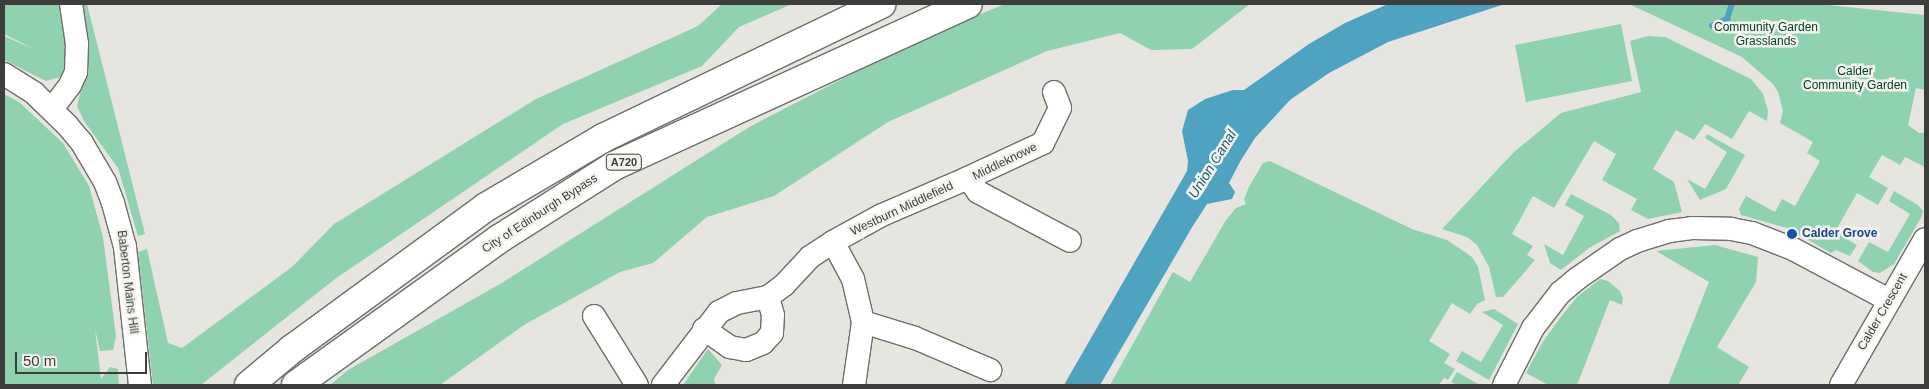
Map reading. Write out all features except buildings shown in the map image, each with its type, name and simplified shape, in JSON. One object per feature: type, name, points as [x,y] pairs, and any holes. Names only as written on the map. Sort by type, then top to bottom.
[{"type":"highway","name":"A720","points":[[248,385],[292,348],[486,207],[603,138],[881,4]]},
{"type":"highway","name":"City of Edinburgh Bypass","points":[[296,385],[499,239],[614,166],[968,4]]},
{"type":"street","points":[[52,109],[70,85],[76,72],[77,44],[71,4]]},
{"type":"street","name":"Baberton Mains Hill","points":[[4,74],[34,94],[52,109],[72,131],[94,162],[113,203],[125,247],[140,385]]},
{"type":"street","name":"Middleknowe","points":[[1054,92],[1060,108],[1043,144],[968,178],[978,192],[1070,240]]},
{"type":"street","name":"Westburn Middlefield","points":[[663,385],[704,329],[719,312],[737,303],[768,297],[784,285],[810,257],[833,242],[882,215],[968,178]]},
{"type":"street","points":[[1504,385],[1533,328],[1560,293],[1620,249],[1637,241],[1669,231],[1692,228],[1731,229],[1752,233],[1793,249],[1889,300]]},
{"type":"street","name":"Calder Crescent","points":[[1841,385],[1925,239]]},
{"type":"street","points":[[833,242],[853,279],[862,322],[854,385]]},
{"type":"street","points":[[704,329],[730,347],[746,350],[763,343],[772,333],[773,316],[768,297]]},
{"type":"street","points":[[594,316],[636,385]]},
{"type":"street","points":[[862,322],[915,338],[990,370]]},
{"type":"green space","points":[[4,4],[87,4],[145,234],[138,236],[118,168],[84,121],[77,106],[86,67],[69,63],[60,77],[46,81],[4,60],[4,36],[36,50],[4,34]]},
{"type":"green space","points":[[722,4],[792,4],[739,27],[702,66],[563,124],[335,279],[201,385],[153,385],[138,252],[147,249],[168,343],[182,348],[292,267],[334,224],[536,99],[698,26]]},
{"type":"green space","points":[[1005,4],[1250,4],[1192,49],[1151,50],[1120,33],[1047,51],[888,122],[774,196],[707,217],[653,263],[620,272],[524,325],[440,385],[330,385],[348,370],[500,284],[751,126],[924,37]]},
{"type":"green space","points":[[1629,4],[1818,4],[1925,15],[1925,90],[1916,88],[1908,125],[1919,133],[1925,133],[1925,167],[1905,157],[1900,165],[1882,155],[1869,177],[1888,188],[1878,205],[1857,193],[1835,232],[1857,245],[1850,256],[1836,250],[1831,253],[1787,228],[1741,215],[1739,209],[1746,196],[1775,212],[1782,199],[1795,206],[1820,161],[1807,153],[1813,142],[1780,123],[1783,111],[1778,92],[1773,84],[1742,57]]},
{"type":"green space","points":[[1621,24],[1632,81],[1526,102],[1515,45]]},
{"type":"green space","points":[[1648,36],[1665,37],[1751,79],[1763,94],[1768,111],[1767,121],[1749,111],[1732,139],[1705,124],[1694,140],[1676,130],[1653,169],[1674,182],[1682,212],[1648,219],[1631,210],[1637,199],[1602,180],[1616,154],[1594,141],[1554,208],[1533,196],[1512,234],[1533,246],[1527,255],[1535,260],[1503,297],[1496,297],[1489,267],[1477,245],[1467,237],[1442,229],[1514,152],[1561,113],[1641,92],[1630,41]]},
{"type":"green space","points":[[4,94],[19,102],[63,143],[89,186],[103,237],[116,336],[113,350],[100,351],[95,329],[101,379],[110,367],[118,369],[119,385],[4,385]]},
{"type":"green space","points":[[1707,134],[1745,155],[1726,189],[1700,200],[1687,179],[1705,189],[1727,152],[1705,138]]},
{"type":"green space","points":[[1270,161],[1412,229],[1447,240],[1472,257],[1478,267],[1485,300],[1477,304],[1470,314],[1452,303],[1429,341],[1450,354],[1444,363],[1455,369],[1448,380],[1444,378],[1439,385],[1110,385],[1173,272],[1190,282],[1226,220],[1236,208],[1246,204],[1244,199],[1263,163]]},
{"type":"green space","points":[[1894,191],[1918,205],[1923,211],[1922,216],[1894,264],[1880,273],[1873,272],[1858,261],[1869,242],[1888,252],[1910,214],[1889,201]]},
{"type":"green space","points":[[1571,194],[1611,215],[1619,223],[1620,231],[1589,248],[1561,270],[1550,263],[1544,244],[1563,255],[1584,216],[1565,205]]},
{"type":"green space","points":[[1715,245],[1758,257],[1756,282],[1717,347],[1749,367],[1738,385],[1668,385],[1709,282],[1656,251]]},
{"type":"green space","points":[[1600,279],[1608,281],[1620,291],[1623,298],[1622,305],[1610,300],[1577,385],[1548,385],[1526,373],[1542,343],[1560,318],[1577,297]]},
{"type":"green space","points":[[1494,309],[1518,324],[1489,380],[1456,361],[1462,351],[1481,362],[1503,325],[1482,312]]},
{"type":"green space","points":[[708,349],[722,365],[714,379],[716,385],[683,385]]},
{"type":"green space","points":[[1457,372],[1480,385],[1456,385],[1451,382]]},
{"type":"water","name":"Union Canal","points":[[1388,4],[1505,4],[1388,42],[1329,73],[1290,100],[1255,138],[1241,160],[1229,183],[1235,192],[1232,199],[1207,204],[1100,385],[1064,385],[1187,171],[1188,161],[1182,131],[1188,110],[1205,99],[1233,90],[1244,90],[1309,44],[1345,23]]},
{"type":"waterway","points":[[1712,26],[1727,19],[1732,4]]},
{"type":"place","name":"Calder Grove","points":[[1792,234]]},
{"type":"park label","name":"Community Garden Grasslands","points":[[1766,35]]},
{"type":"park label","name":"Calder Community Garden","points":[[1855,79]]}]
